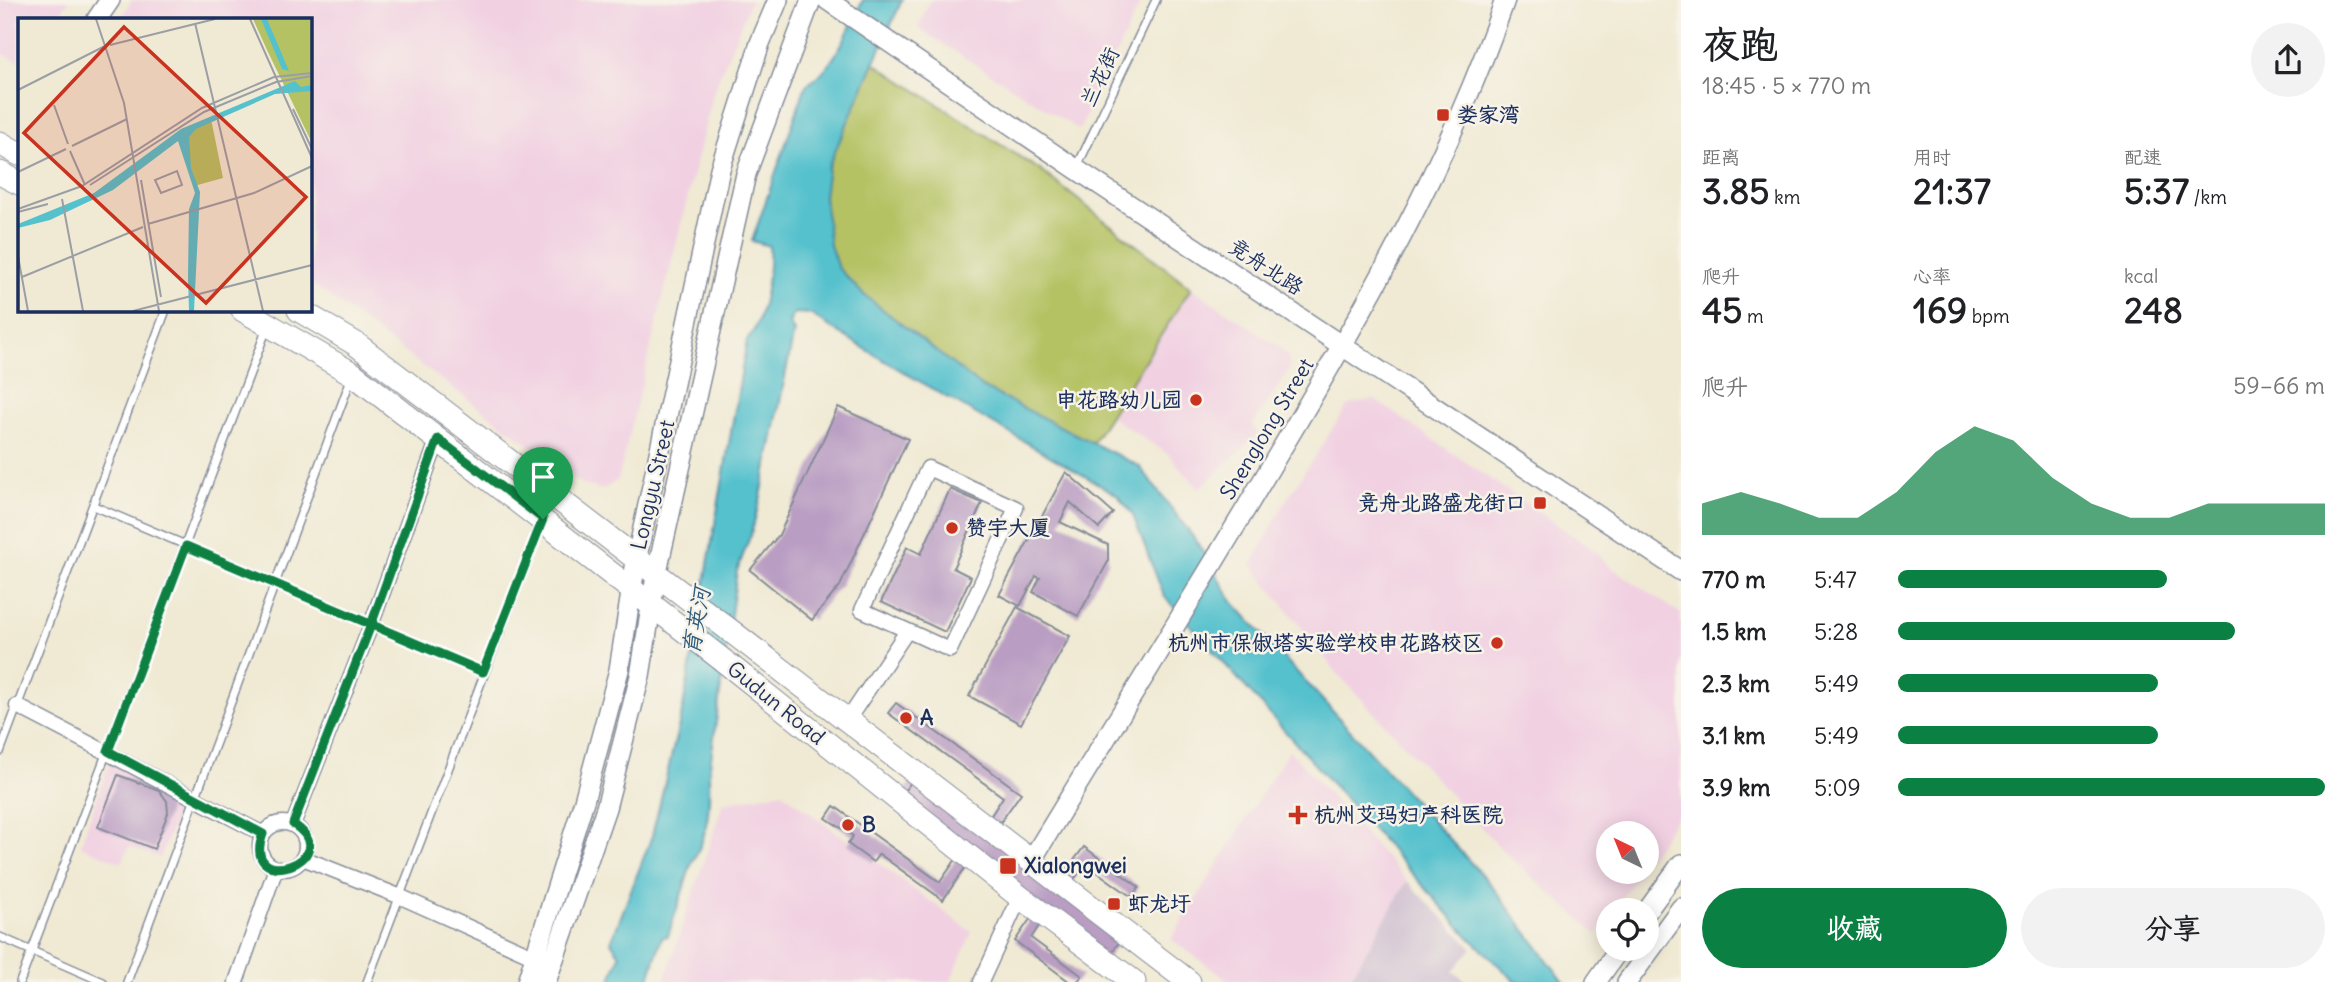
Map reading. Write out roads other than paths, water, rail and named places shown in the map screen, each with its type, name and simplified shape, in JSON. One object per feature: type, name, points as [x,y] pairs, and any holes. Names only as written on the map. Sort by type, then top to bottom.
[{"type":"main road","name":"Gudun Road","points":[[246,312],[353,374],[543,519],[1020,897],[1134,982]]},
{"type":"main road","name":"Gudun Road","points":[[302,312],[356,344],[733,636],[1189,982]]},
{"type":"street","points":[[98,18],[110,0]]},
{"type":"street","name":"Longyu Street","points":[[527,982],[584,801],[619,670],[636,561],[720,169],[760,43],[778,0]]},
{"type":"street","name":"Longyu Street","points":[[546,982],[607,808],[640,676],[656,576],[746,174],[811,0]]},
{"type":"street","name":"竞舟北路","points":[[827,0],[1681,571]]},
{"type":"street","name":"Shenglong Street","points":[[1031,862],[1343,346],[1411,218],[1477,79],[1505,0]]},
{"type":"street","points":[[293,824],[371,625],[438,439]]},
{"type":"street","points":[[928,468],[1016,508],[950,650],[907,631],[862,610],[928,468]]},
{"type":"street","points":[[846,721],[907,631]]},
{"type":"street","points":[[17,706],[263,834]]},
{"type":"street","points":[[279,823],[293,824],[304,835],[306,851],[303,859],[292,868],[276,868],[261,855],[263,834],[279,823]]},
{"type":"street","points":[[303,859],[401,897],[535,957]]},
{"type":"street","points":[[1656,898],[1681,864]]},
{"type":"street","points":[[236,982],[276,868]]},
{"type":"street","points":[[981,982],[1020,897]]},
{"type":"street","points":[[1628,982],[1681,908]]},
{"type":"street","points":[[1596,982],[1611,961]]},
{"type":"lane","name":"兰花街","points":[[1076,169],[1156,0]]},
{"type":"lane","points":[[0,752],[165,312]]},
{"type":"lane","points":[[20,982],[268,325]]},
{"type":"lane","points":[[127,982],[353,374]]},
{"type":"lane","points":[[94,506],[483,672]]},
{"type":"lane","points":[[368,982],[543,519]]},
{"type":"lane","points":[[0,937],[103,982]]},
{"type":"water","points":[[863,0],[902,0],[828,167],[824,196],[830,245],[838,268],[863,294],[982,387],[1139,466],[1197,542],[1232,601],[1491,885],[1564,982],[1516,982],[1468,936],[1164,596],[1132,513],[1117,495],[923,384],[810,314],[795,313],[789,322],[794,332],[761,496],[737,571],[709,773],[709,807],[702,841],[692,862],[668,936],[662,937],[648,982],[610,982],[620,955],[611,942],[652,836],[683,708],[747,340],[762,310],[765,296],[769,246],[752,241],[806,85],[825,69],[833,58]]},
{"type":"place","name":"娄家湾","points":[[1443,115]]},
{"type":"place","name":"申花路幼儿园","points":[[1196,400]]},
{"type":"place","name":"竞舟北路盛龙街口","points":[[1540,503]]},
{"type":"place","name":"赞宇大厦","points":[[952,528]]},
{"type":"place","name":"杭州市保俶塔实验学校申花路校区","points":[[1497,643]]},
{"type":"place","name":"A","points":[[906,718]]},
{"type":"place","name":"杭州艾玛妇产科医院","points":[[1298,815]]},
{"type":"place","name":"B","points":[[848,825]]},
{"type":"place","name":"Xialongwei","points":[[1008,866]]},
{"type":"place","name":"虾龙圩","points":[[1114,904]]},
{"type":"water label","name":"育英河","points":[[696,621]]}]
